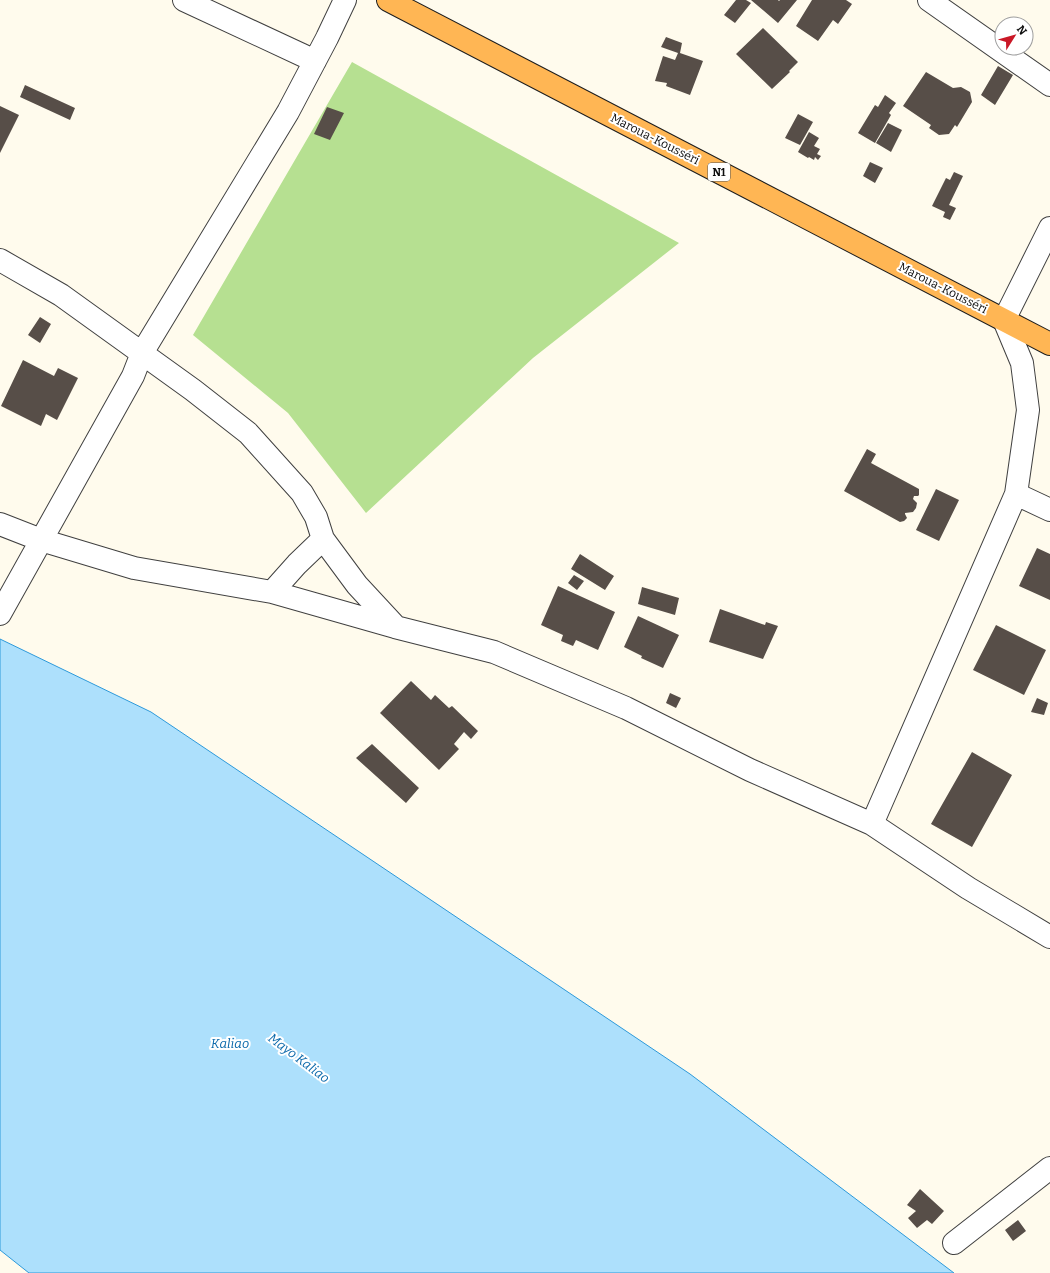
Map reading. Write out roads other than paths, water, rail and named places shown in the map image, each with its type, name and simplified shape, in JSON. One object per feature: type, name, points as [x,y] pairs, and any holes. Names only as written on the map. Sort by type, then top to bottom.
[{"type":"highway","name":"Maroua-Kousséri","points":[[388,0],[1050,344]]},
{"type":"street","points":[[184,0],[315,61]]},
{"type":"street","points":[[0,614],[133,376],[142,354],[288,112],[328,38],[345,0]]},
{"type":"street","points":[[929,0],[1050,85]]},
{"type":"street","points":[[872,824],[1016,494],[1028,410],[1022,363],[1004,320],[1050,228]]},
{"type":"street","points":[[0,260],[61,296],[193,390],[248,433],[302,493],[316,517],[323,539],[357,585],[395,627]]},
{"type":"street","points":[[1016,494],[1050,510]]},
{"type":"street","points":[[0,524],[41,540],[134,568],[272,592],[395,627],[494,652],[626,708],[750,770],[872,824],[968,888],[1050,937]]},
{"type":"street","points":[[272,592],[297,564],[323,539]]},
{"type":"street","points":[[954,1243],[1046,1178]]},
{"type":"water","name":"Kaliao","points":[[0,639],[151,712],[690,1074],[954,1273],[29,1273],[0,1250]]},
{"type":"water label","name":"Mayo Kaliao","points":[[299,1058]]}]
